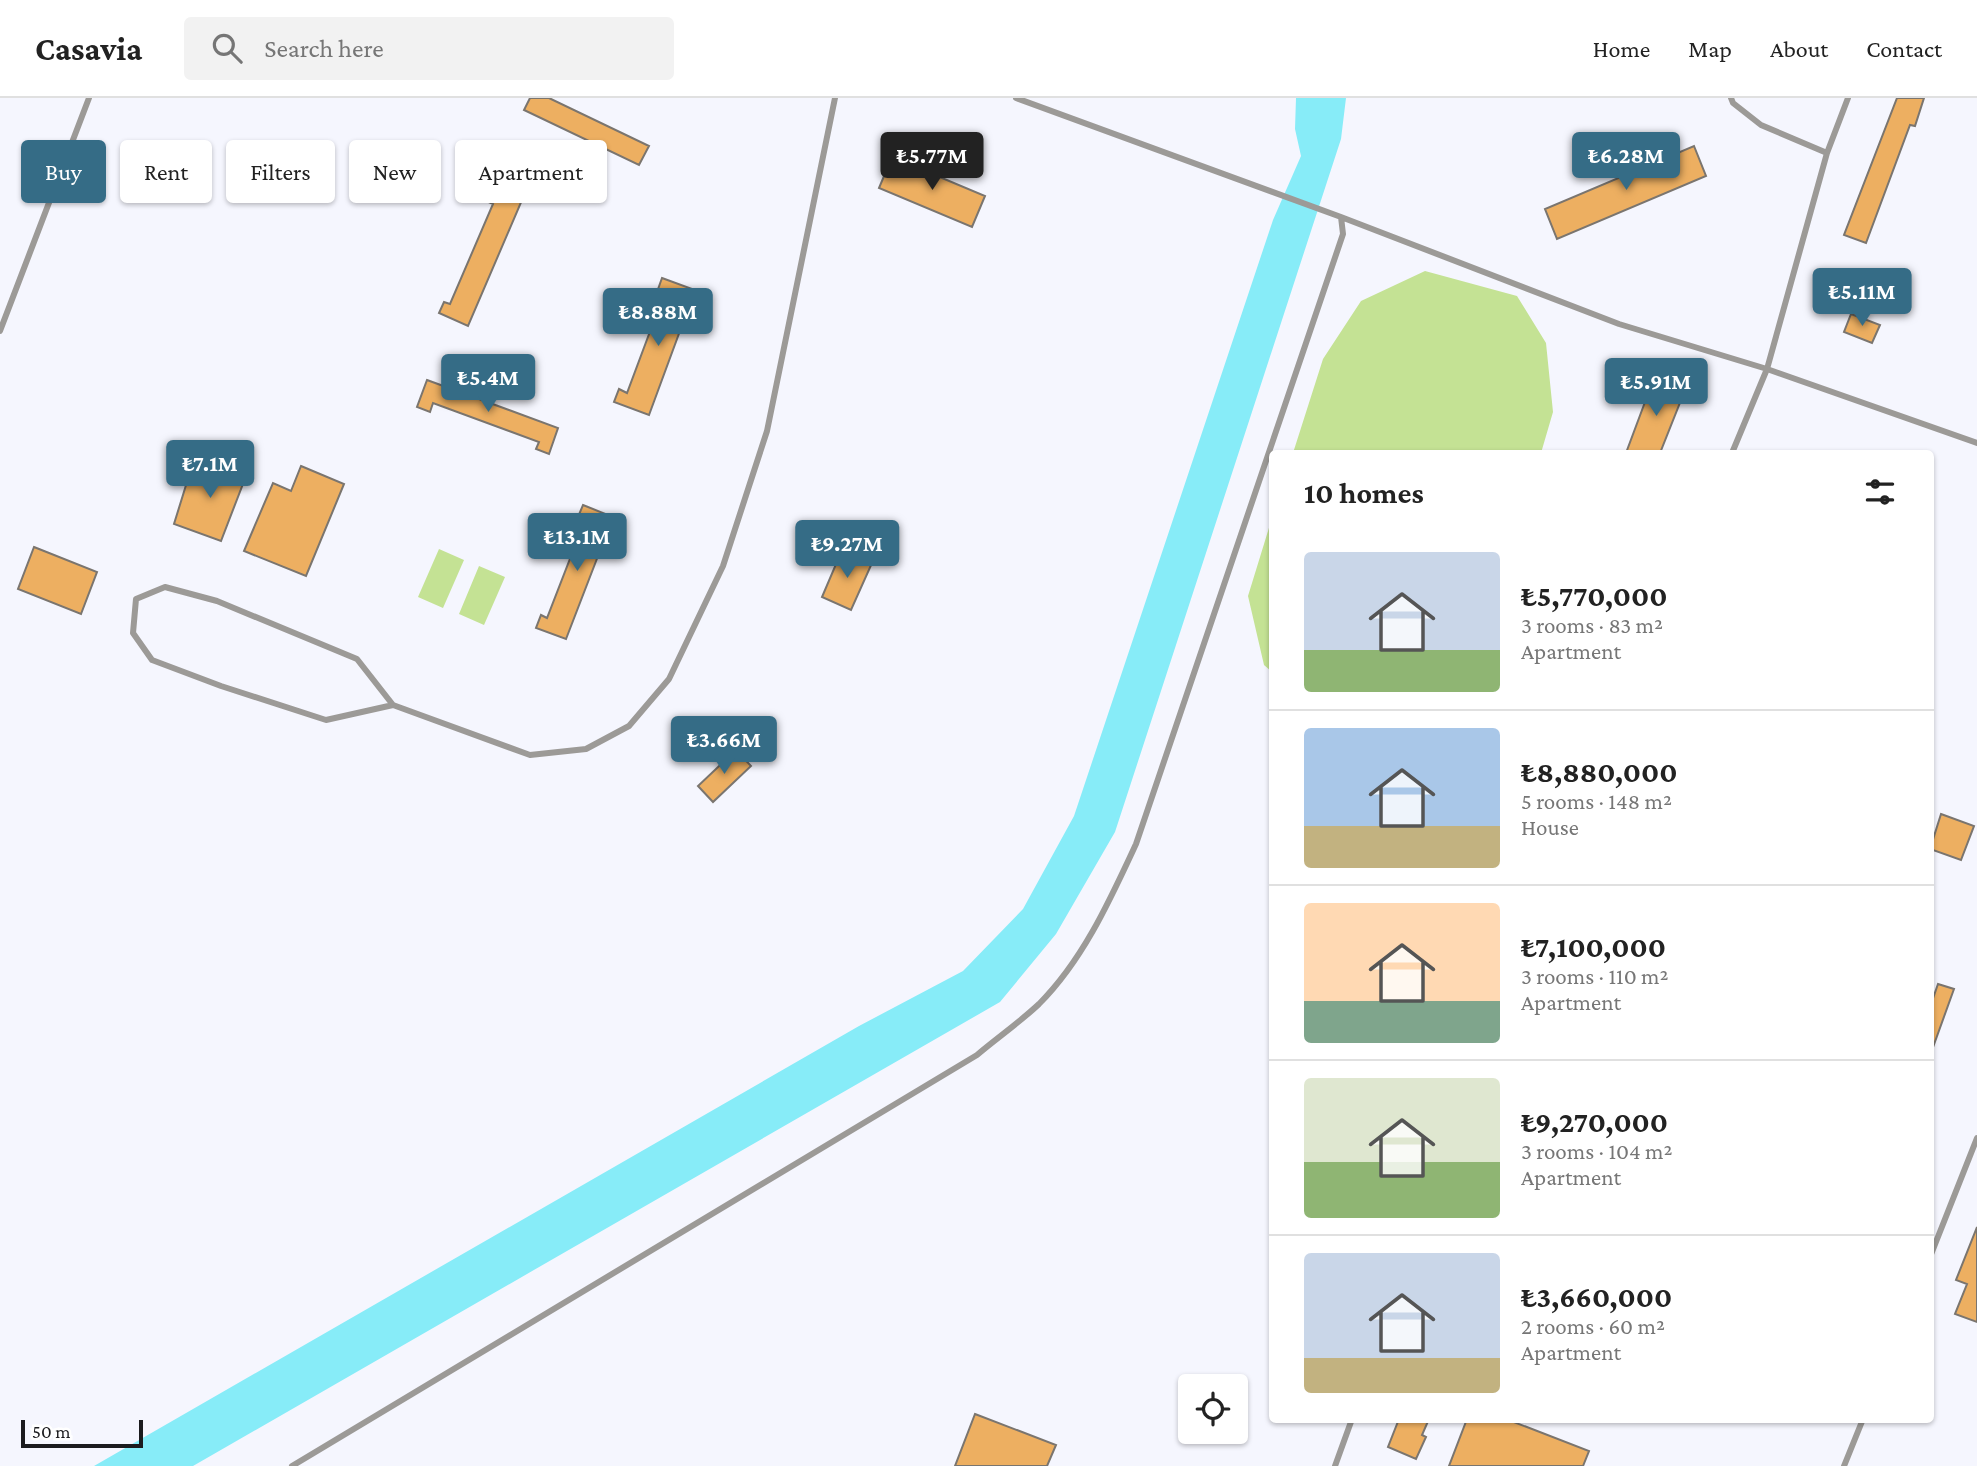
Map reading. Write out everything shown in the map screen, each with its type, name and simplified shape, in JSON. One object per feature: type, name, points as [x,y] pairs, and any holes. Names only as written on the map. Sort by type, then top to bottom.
[{"type":"lane","points":[[0,331],[89,98]]},
{"type":"lane","points":[[393,705],[326,720],[152,660],[133,633],[136,599],[165,587],[217,601],[357,659],[393,705],[530,755],[586,749],[629,726],[669,679],[723,566],[767,431],[835,98]]},
{"type":"lane","points":[[1016,98],[1341,217],[1619,324],[1767,369],[1977,443]]},
{"type":"lane","points":[[1731,98],[1733,103],[1761,125],[1827,153]]},
{"type":"lane","points":[[1733,450],[1767,369],[1827,153],[1848,98]]},
{"type":"lane","points":[[1270,450],[1343,234],[1341,217]]},
{"type":"lane","points":[[292,1466],[977,1055],[1040,1003],[1079,954],[1109,902],[1136,844],[1269,452]]},
{"type":"lane","points":[[1934,1247],[1977,1138]]},
{"type":"lane","points":[[1335,1466],[1351,1423]]},
{"type":"lane","points":[[1844,1466],[1861,1423]]},
{"type":"green space","points":[[1425,271],[1517,296],[1546,343],[1553,412],[1542,450],[1294,450],[1323,359],[1361,301]]},
{"type":"green space","points":[[1269,528],[1269,669],[1264,665],[1248,596]]},
{"type":"green space","points":[[439,549],[464,560],[443,608],[418,597]]},
{"type":"green space","points":[[479,566],[505,577],[484,625],[459,614]]},
{"type":"water","points":[[1296,98],[1346,98],[1341,139],[1115,832],[1056,934],[1000,1002],[193,1466],[94,1466],[859,1026],[963,971],[1023,909],[1074,816],[1273,220],[1301,156],[1295,129]]},
{"type":"building","points":[[530,98],[549,98],[649,146],[639,165],[607,150],[607,140],[587,140],[524,110]]},
{"type":"building","points":[[1897,98],[1924,98],[1915,126],[1910,125],[1866,243],[1844,235]]},
{"type":"building","points":[[1694,146],[1706,176],[1557,239],[1545,209]]},
{"type":"building","points":[[892,157],[985,196],[972,227],[879,188]]},
{"type":"building","points":[[491,203],[521,203],[468,326],[439,313],[444,302],[450,304],[493,204]]},
{"type":"building","points":[[662,278],[695,290],[649,415],[614,402],[619,389],[627,393],[664,294],[657,292]]},
{"type":"building","points":[[1851,314],[1880,325],[1872,343],[1844,332]]},
{"type":"building","points":[[1654,378],[1685,390],[1661,450],[1627,450]]},
{"type":"building","points":[[427,380],[558,428],[549,454],[536,449],[539,442],[433,403],[430,412],[417,407]]},
{"type":"building","points":[[201,458],[246,476],[221,541],[174,524],[187,482],[191,484]]},
{"type":"building","points":[[301,466],[344,484],[306,576],[244,551],[273,483],[291,491]]},
{"type":"building","points":[[583,505],[613,517],[566,639],[536,628],[541,615],[547,618],[585,520],[578,517]]},
{"type":"building","points":[[34,547],[97,572],[81,614],[18,589]]},
{"type":"building","points":[[842,550],[872,563],[851,610],[822,597]]},
{"type":"building","points":[[736,750],[751,766],[713,802],[698,786]]},
{"type":"building","points":[[1941,814],[1974,826],[1961,860],[1934,850],[1934,836]]},
{"type":"building","points":[[1938,984],[1954,989],[1934,1044],[1934,996]]},
{"type":"building","points":[[1977,1227],[1977,1322],[1955,1314],[1967,1284],[1956,1280]]},
{"type":"building","points":[[975,1414],[1056,1445],[1047,1466],[955,1466]]},
{"type":"building","points":[[1397,1423],[1427,1423],[1422,1435],[1426,1437],[1416,1459],[1388,1447]]},
{"type":"building","points":[[1465,1423],[1516,1423],[1589,1451],[1583,1466],[1449,1466]]}]
